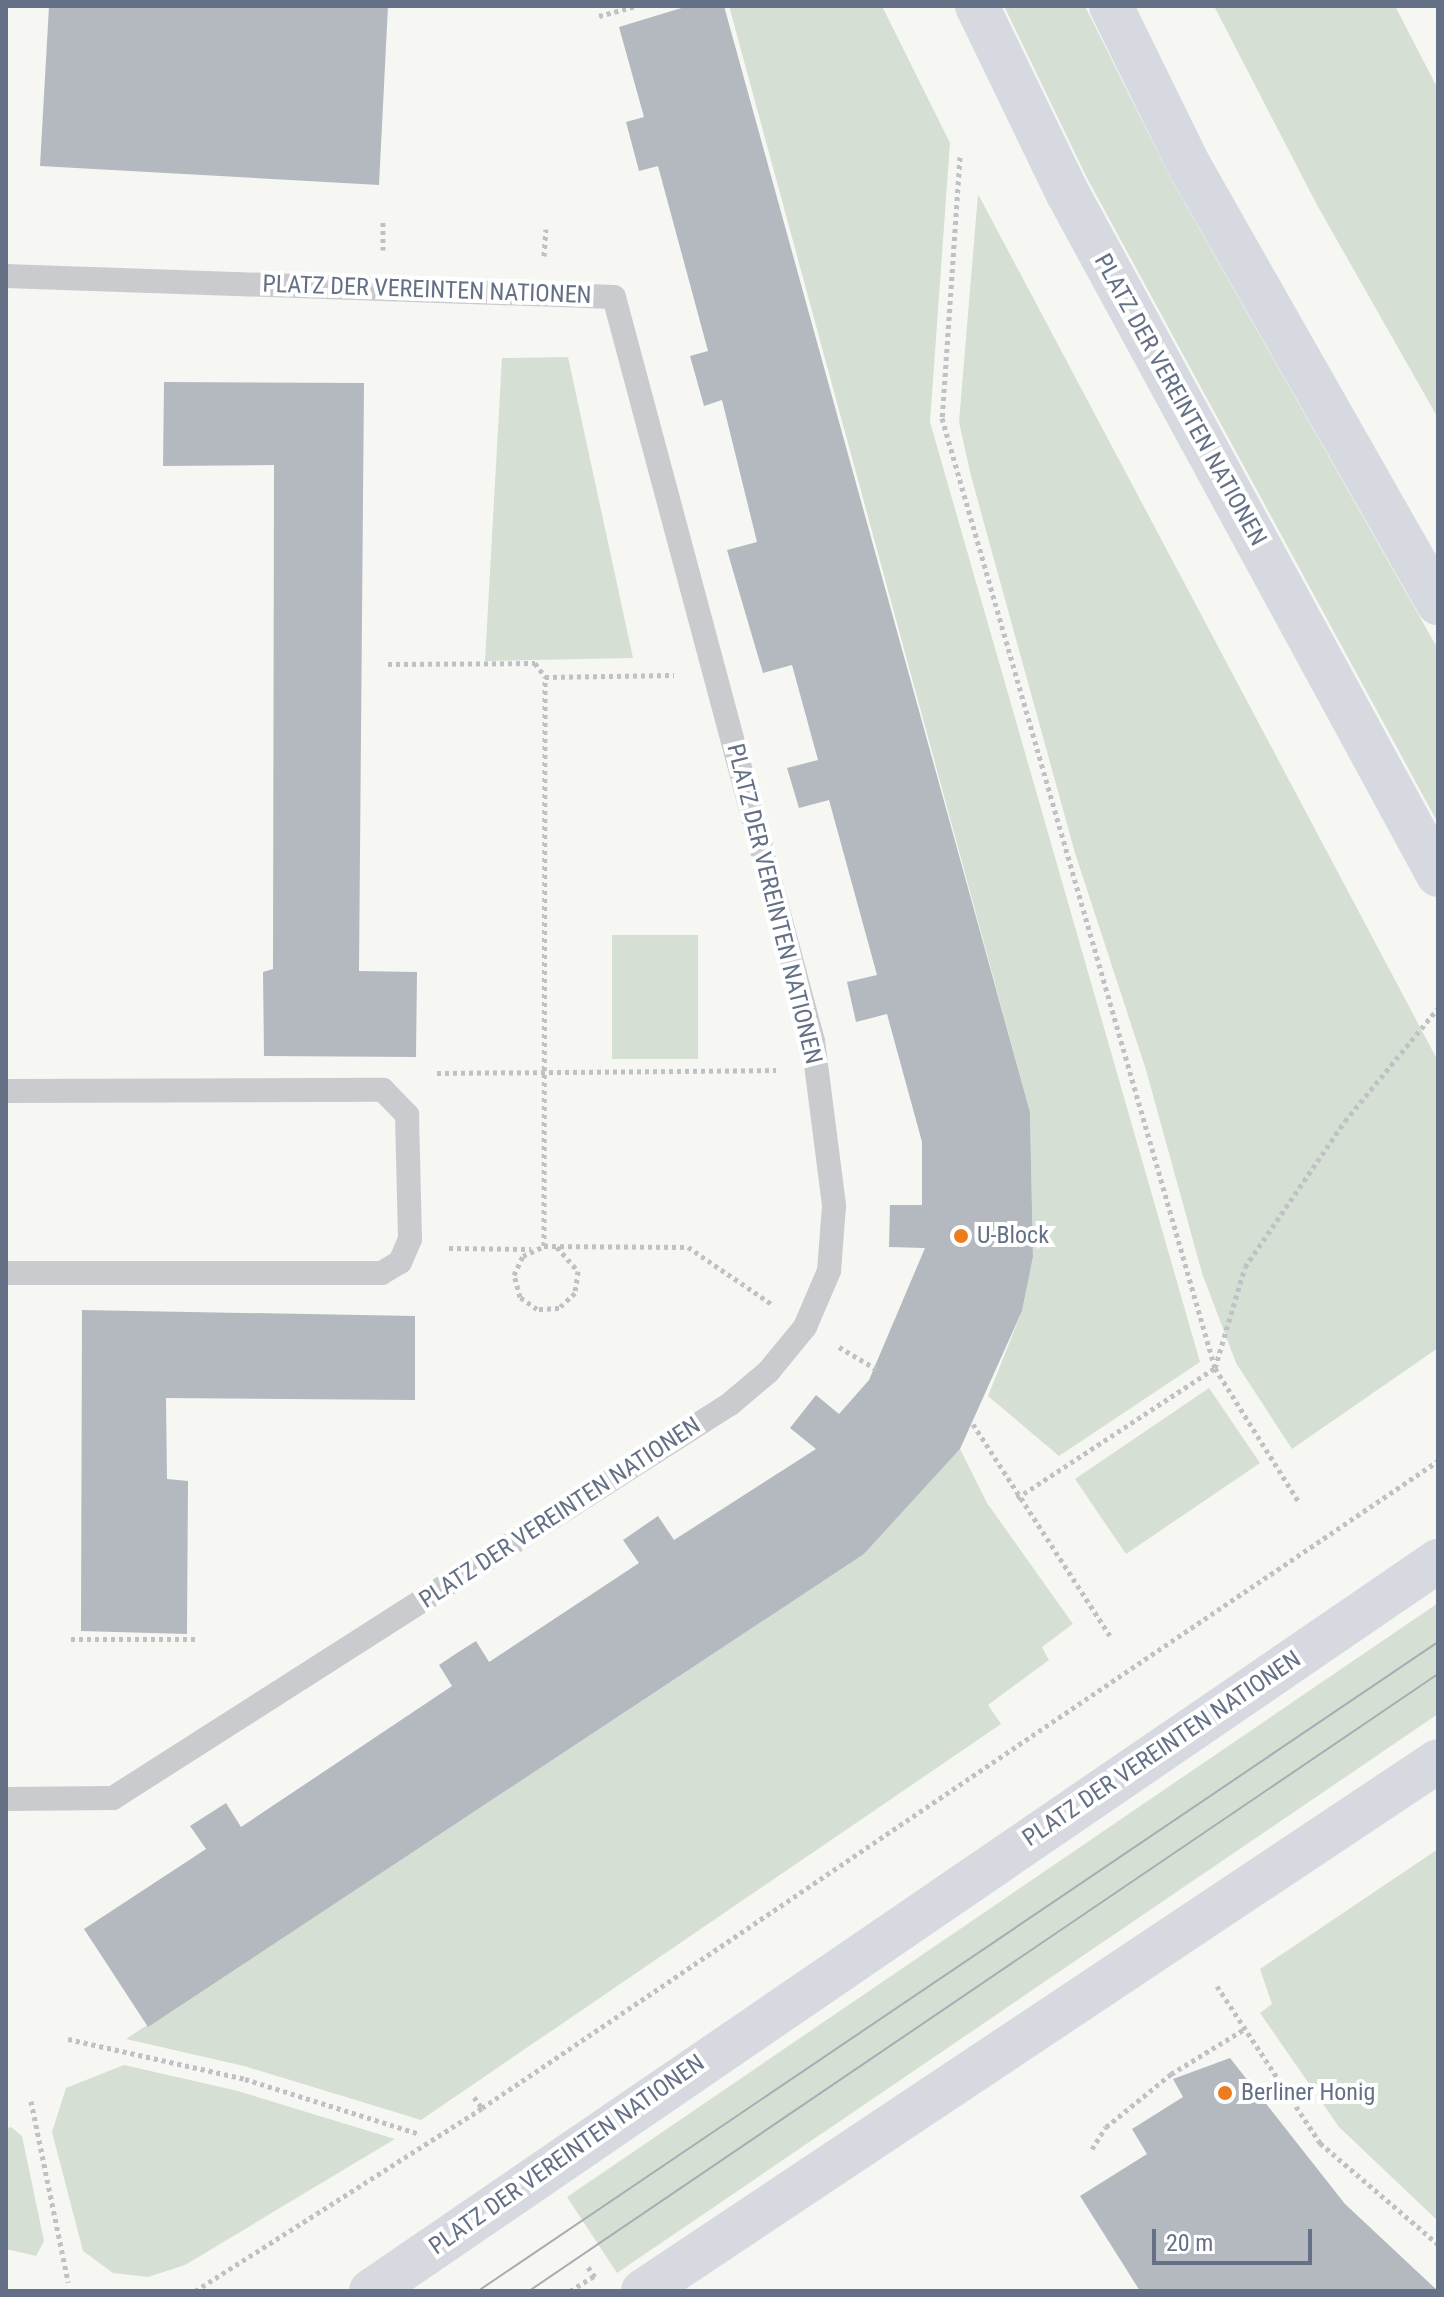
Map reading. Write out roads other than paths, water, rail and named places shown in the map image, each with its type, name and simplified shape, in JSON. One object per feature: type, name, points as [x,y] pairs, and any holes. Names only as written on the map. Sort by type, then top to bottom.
[{"type":"main road","name":"PLATZ DER VEREINTEN NATIONEN","points":[[977,6],[1068,194],[1438,875]]},
{"type":"main road","points":[[1111,6],[1190,167],[1438,603]]},
{"type":"main road","name":"PLATZ DER VEREINTEN NATIONEN","points":[[371,2291],[1438,1561]]},
{"type":"main road","points":[[643,2291],[1438,1761]]},
{"type":"lane","name":"PLATZ DER VEREINTEN NATIONEN","points":[[6,276],[614,297],[817,1070],[834,1206],[829,1271],[805,1327],[768,1372],[730,1404],[167,1768],[113,1798],[6,1799]]},
{"type":"lane","points":[[6,1091],[383,1090],[407,1115],[409,1247],[394,1268],[382,1273],[6,1273]]},
{"type":"tram line","points":[[478,2291],[1438,1642]]},
{"type":"tram line","points":[[529,2291],[1438,1674]]},
{"type":"place","name":"U-Block","points":[[961,1236]]},
{"type":"place","name":"Berliner Honig","points":[[1225,2093]]}]
